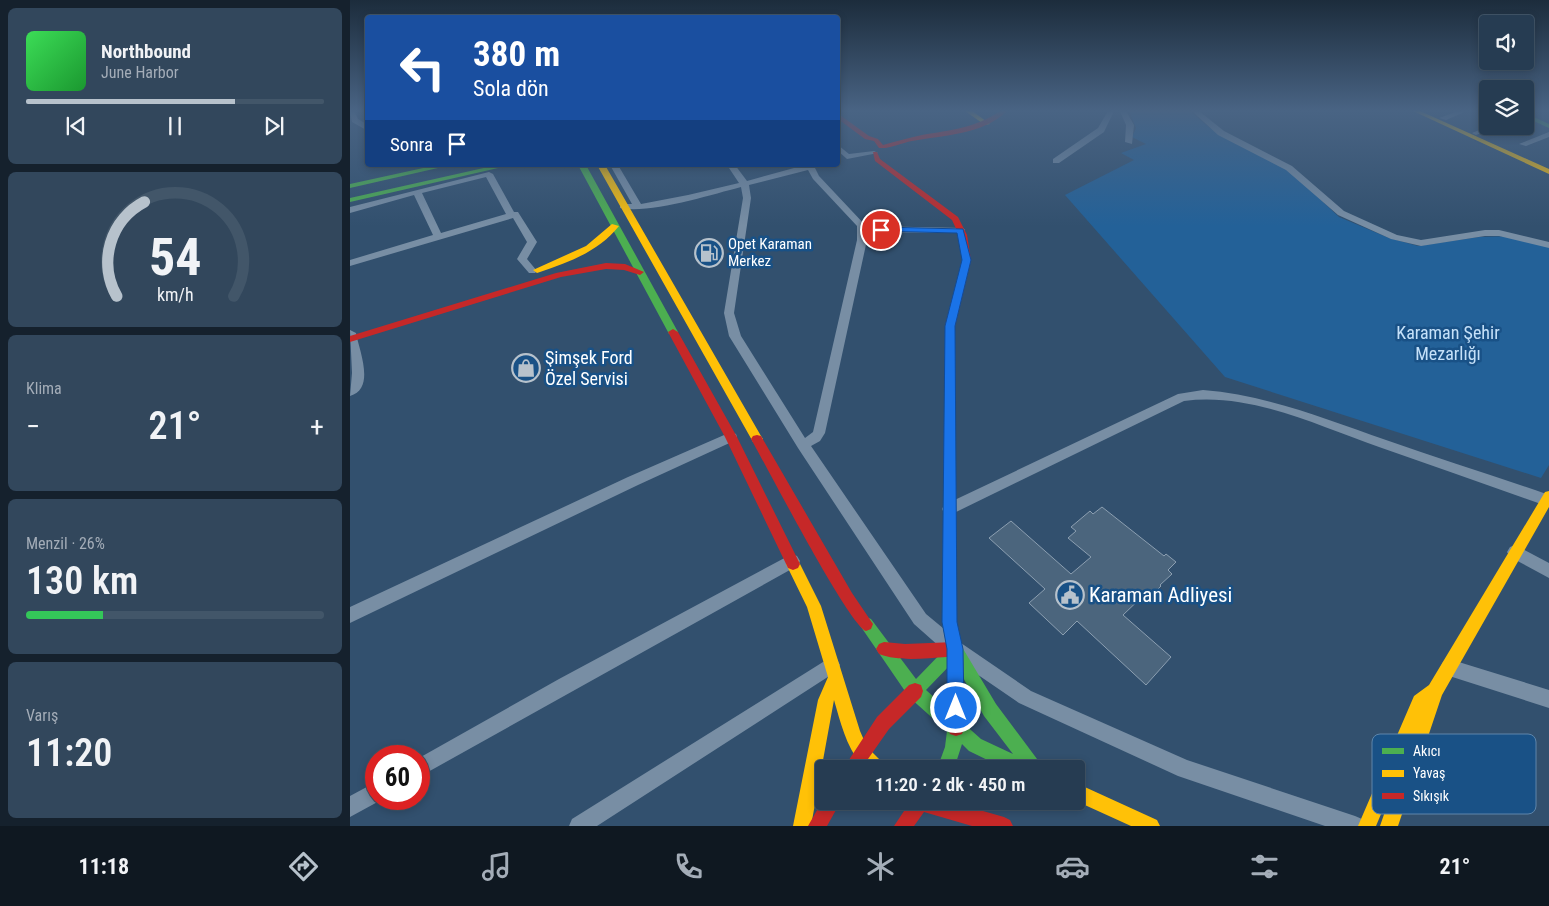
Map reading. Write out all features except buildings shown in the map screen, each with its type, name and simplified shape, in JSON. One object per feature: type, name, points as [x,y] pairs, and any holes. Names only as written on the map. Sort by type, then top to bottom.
[{"type":"main road","points":[[878,150],[886,158],[882,164],[956,219],[967,260],[950,326],[949,622],[955,649],[956,728],[953,747],[948,760]]},
{"type":"main road","points":[[1500,150],[1549,172]]},
{"type":"main road","points":[[1512,150],[1549,167]]},
{"type":"main road","points":[[350,180],[397,167]]},
{"type":"main road","points":[[350,198],[355,190],[441,167]]},
{"type":"main road","points":[[355,190],[457,167]]},
{"type":"main road","points":[[355,190],[479,167]]},
{"type":"main road","points":[[350,198],[497,167]]},
{"type":"main road","points":[[583,167],[731,437],[814,606],[833,672],[861,752],[869,760]]},
{"type":"main road","points":[[601,167],[847,598],[915,691],[975,744],[1007,760]]},
{"type":"main road","points":[[350,335],[558,262],[590,248],[607,237],[614,226]]},
{"type":"main road","points":[[558,262],[578,261],[581,266],[566,274]]},
{"type":"main road","points":[[350,335],[566,274],[606,266],[625,267],[640,272]]},
{"type":"main road","points":[[1422,734],[1435,691],[1548,498]]},
{"type":"main road","points":[[884,649],[905,651],[955,649]]},
{"type":"main road","points":[[857,760],[882,723],[955,649]]},
{"type":"main road","points":[[955,649],[994,716],[1027,760]]},
{"type":"main road","points":[[802,826],[833,672]]},
{"type":"main road","points":[[1406,734],[1420,702],[1435,691]]},
{"type":"main road","points":[[1085,796],[1151,826]]},
{"type":"main road","points":[[817,826],[827,810]]},
{"type":"main road","points":[[903,826],[913,810]]},
{"type":"main road","points":[[947,810],[1004,826]]},
{"type":"main road","points":[[1366,826],[1372,812]]},
{"type":"main road","points":[[1389,826],[1393,814]]},
{"type":"street","points":[[841,150],[848,157]]},
{"type":"street","points":[[840,159],[876,150]]},
{"type":"street","points":[[1056,161],[1073,150]]},
{"type":"street","points":[[1253,150],[1289,168],[1341,212],[1394,238],[1421,242],[1485,233],[1499,233],[1549,245]]},
{"type":"street","points":[[615,167],[638,207]]},
{"type":"street","points":[[732,167],[744,183],[747,198],[729,313],[735,336],[804,445],[920,619],[955,649],[1025,697],[1186,769],[1355,826]]},
{"type":"street","points":[[632,222],[646,213],[688,198],[808,167]]},
{"type":"street","points":[[804,445],[819,433],[862,240],[861,225],[813,167]]},
{"type":"street","points":[[350,210],[490,174],[511,215]]},
{"type":"street","points":[[417,192],[438,236]]},
{"type":"street","points":[[623,206],[638,207],[688,198]]},
{"type":"street","points":[[350,262],[515,214],[532,242],[522,259],[532,271]]},
{"type":"street","points":[[861,230],[960,230]]},
{"type":"street","points":[[350,335],[358,371],[358,382],[355,389],[350,392]]},
{"type":"street","points":[[949,509],[1182,397],[1206,393],[1227,395],[1289,411],[1548,498]]},
{"type":"street","points":[[350,615],[633,481],[731,437]]},
{"type":"street","points":[[1516,552],[1549,571]]},
{"type":"street","points":[[430,762],[565,685],[792,561]]},
{"type":"street","points":[[1448,668],[1549,699]]},
{"type":"street","points":[[579,826],[833,672]]},
{"type":"street","points":[[350,807],[365,798]]},
{"type":"green space","name":"Karaman Şehir Mezarlığı","points":[[1131,150],[1251,150],[1288,169],[1339,217],[1389,238],[1418,246],[1479,237],[1517,236],[1549,247],[1549,465],[1541,478],[1225,377],[1065,195],[1134,160],[1121,153]]},
{"type":"traffic: fast","points":[[350,186],[438,167]]},
{"type":"traffic: fast","points":[[350,200],[498,167]]},
{"type":"traffic: fast","points":[[583,167],[673,332]]},
{"type":"traffic: fast","points":[[950,384],[949,623],[955,649]]},
{"type":"traffic: fast","points":[[866,624],[915,691],[975,745],[1006,760]]},
{"type":"traffic: fast","points":[[955,649],[990,710],[1027,760]]},
{"type":"traffic: fast","points":[[915,691],[955,649]]},
{"type":"traffic: fast","points":[[948,760],[953,747],[956,728]]},
{"type":"traffic: slow","points":[[1500,150],[1549,172]]},
{"type":"traffic: slow","points":[[602,167],[757,439]]},
{"type":"traffic: slow","points":[[537,270],[579,254],[598,242],[615,226]]},
{"type":"traffic: slow","points":[[1406,734],[1420,702],[1435,691],[1549,496]]},
{"type":"traffic: slow","points":[[793,564],[814,606],[852,732],[861,753],[868,760]]},
{"type":"traffic: slow","points":[[802,826],[826,700],[835,679]]},
{"type":"traffic: slow","points":[[1420,734],[1435,691]]},
{"type":"traffic: slow","points":[[1085,796],[1151,826]]},
{"type":"traffic: slow","points":[[1367,826],[1372,814]]},
{"type":"traffic: slow","points":[[1389,826],[1393,814]]},
{"type":"traffic: jam","points":[[875,153],[877,160],[955,219],[963,235],[967,260],[950,326],[950,384]]},
{"type":"traffic: jam","points":[[350,339],[559,275],[606,266],[625,267],[640,272]]},
{"type":"traffic: jam","points":[[673,332],[731,437],[793,564]]},
{"type":"traffic: jam","points":[[757,439],[847,598],[866,624]]},
{"type":"traffic: jam","points":[[884,649],[905,651],[955,649]]},
{"type":"traffic: jam","points":[[955,654],[956,728]]},
{"type":"traffic: jam","points":[[857,760],[883,723],[915,691]]},
{"type":"traffic: jam","points":[[817,826],[827,810]]},
{"type":"traffic: jam","points":[[903,826],[915,810]]},
{"type":"traffic: jam","points":[[947,810],[1004,826]]},
{"type":"place","name":"Opet Karaman Merkez","points":[[709,253]]},
{"type":"place","name":"Şimşek Ford Özel Servisi","points":[[526,368]]},
{"type":"place","name":"Karaman Adliyesi","points":[[1070,595]]},
{"type":"route","points":[[881,230],[960,230],[963,235],[967,260],[950,326],[949,622],[955,649],[956,708]]}]
